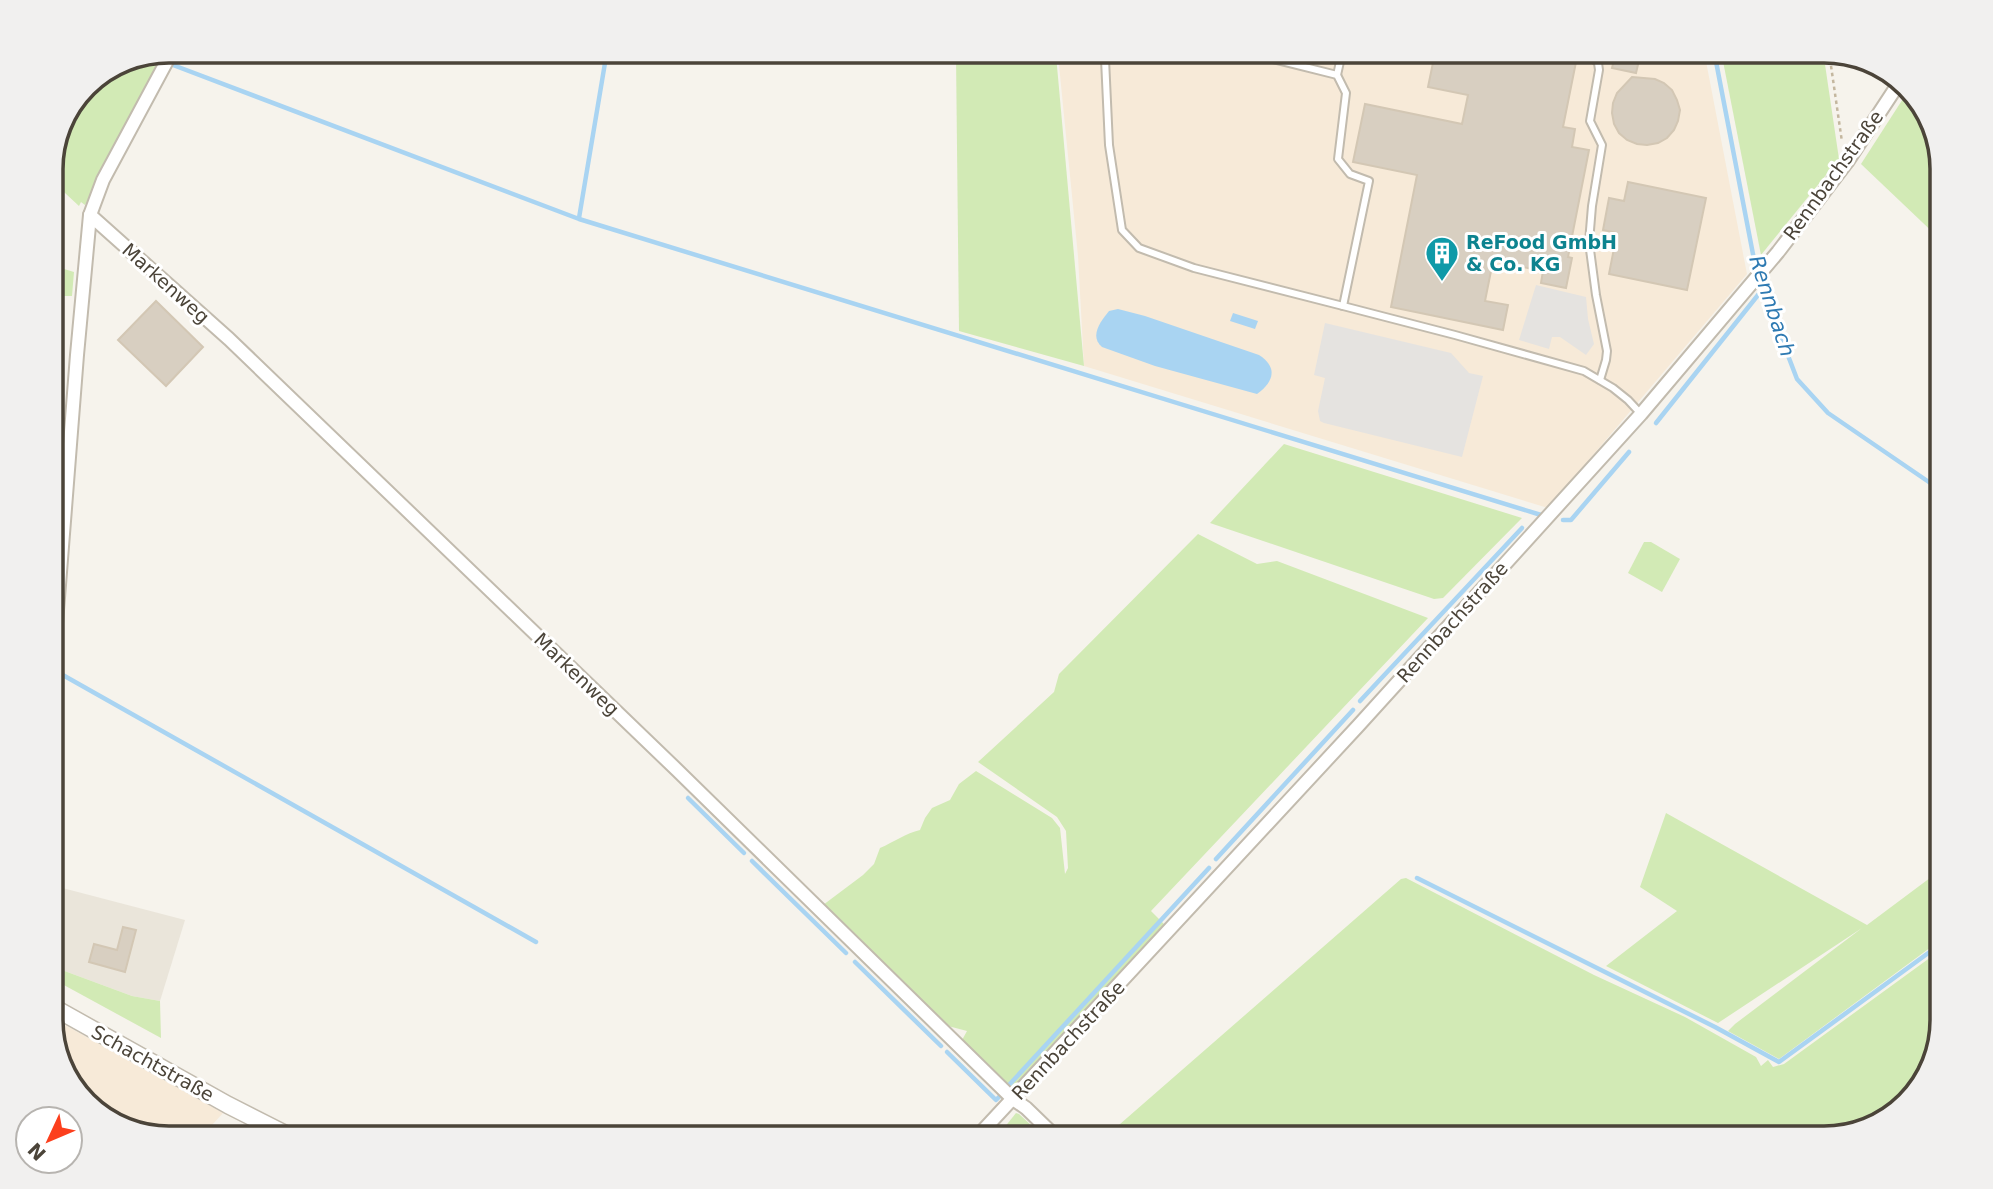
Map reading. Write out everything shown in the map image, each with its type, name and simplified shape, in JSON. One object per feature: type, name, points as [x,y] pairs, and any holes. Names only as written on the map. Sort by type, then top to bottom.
[{"type":"street","points":[[63,534],[90,215],[103,180],[166,63]]},
{"type":"street","name":"Rennbachstraße","points":[[987,1126],[1349,736],[1641,414],[1777,252],[1847,162],[1894,90]]},
{"type":"street","name":"Markenweg","points":[[90,215],[229,339],[677,770],[1013,1099],[1045,1126]]},
{"type":"street","name":"Schachtstraße","points":[[63,1013],[270,1126]]},
{"type":"lane","points":[[1105,63],[1109,145],[1122,230],[1139,248],[1194,268],[1584,371],[1628,400],[1641,414]]},
{"type":"lane","points":[[1290,63],[1337,75]]},
{"type":"lane","points":[[1340,63],[1337,75],[1346,93],[1338,159],[1350,174],[1369,181],[1343,306]]},
{"type":"lane","points":[[1598,63],[1590,121],[1602,145],[1589,242],[1594,287],[1607,351],[1600,380]]},
{"type":"path","points":[[1831,63],[1847,162]]},
{"type":"shaded area","points":[[1059,63],[1706,63],[1747,274],[1548,508],[1084,366],[1078,256]]},
{"type":"shaded area","points":[[1536,285],[1586,297],[1594,344],[1586,355],[1560,337],[1552,337],[1549,349],[1519,340]]},
{"type":"shaded area","points":[[1325,323],[1451,353],[1469,373],[1483,376],[1462,457],[1320,421],[1318,411],[1325,378],[1314,375]]},
{"type":"shaded area","points":[[63,888],[185,920],[160,1001],[132,996],[63,970]]},
{"type":"shaded area","points":[[63,1025],[65,1025],[223,1113],[211,1126],[169,1126],[142,1122],[116,1112],[94,1095],[77,1073],[67,1047]]},
{"type":"green space","points":[[956,63],[1057,63],[1084,366],[959,331]]},
{"type":"green space","points":[[1723,63],[1825,63],[1839,159],[1761,255]]},
{"type":"green space","points":[[160,64],[85,205],[81,202],[79,206],[63,191],[63,162],[71,129],[81,110],[94,94],[110,81],[129,71]]},
{"type":"green space","points":[[1903,99],[1916,116],[1928,149],[1930,230],[1861,164]]},
{"type":"green space","points":[[63,269],[74,272],[72,296],[63,296]]},
{"type":"green space","points":[[1284,444],[1522,518],[1443,598],[1434,599],[1210,523]]},
{"type":"green space","points":[[1198,534],[1257,564],[1277,561],[1428,618],[1151,911],[1165,925],[1016,1088],[1011,1088],[961,1042],[967,1031],[948,1026],[823,905],[874,864],[880,848],[920,830],[932,808],[950,800],[959,784],[976,771],[1052,818],[1060,828],[1065,874],[1068,868],[1066,831],[1057,817],[978,762],[1054,692],[1059,674]]},
{"type":"green space","points":[[1644,542],[1651,542],[1680,559],[1662,592],[1628,573]]},
{"type":"green space","points":[[1666,813],[1867,925],[1930,878],[1930,948],[1779,1059],[1728,1031],[1862,928],[1718,1023],[1606,966],[1677,911],[1640,887]]},
{"type":"green space","points":[[1406,878],[1594,975],[1685,1017],[1756,1057],[1761,1066],[1768,1060],[1773,1067],[1784,1064],[1930,958],[1929,1034],[1922,1060],[1908,1084],[1888,1104],[1864,1118],[1838,1125],[1118,1126],[1401,879]]},
{"type":"green space","points":[[63,970],[132,996],[160,1001],[161,1038],[63,985]]},
{"type":"green space","points":[[1016,1113],[1032,1126],[1006,1126]]},
{"type":"water","points":[[1118,309],[1259,355],[1269,364],[1272,374],[1270,380],[1257,394],[1155,366],[1102,347],[1098,343],[1096,333],[1109,311]]},
{"type":"water","points":[[1233,313],[1258,321],[1255,329],[1230,321]]},
{"type":"building","points":[[1433,63],[1576,63],[1563,127],[1575,129],[1572,147],[1589,150],[1568,257],[1572,258],[1566,288],[1541,283],[1543,271],[1493,261],[1485,301],[1508,305],[1503,330],[1391,307],[1417,175],[1353,162],[1365,104],[1462,124],[1468,95],[1428,87]]},
{"type":"building","points":[[1613,63],[1638,63],[1636,73],[1612,68]]},
{"type":"building","points":[[1632,77],[1655,79],[1664,83],[1672,90],[1677,100],[1680,110],[1678,121],[1667,138],[1658,143],[1647,145],[1627,140],[1614,124],[1613,103],[1617,93]]},
{"type":"building","points":[[1628,182],[1706,198],[1687,290],[1609,274],[1617,233],[1603,230],[1609,198],[1624,201]]},
{"type":"building","points":[[156,301],[203,347],[166,386],[118,340]]},
{"type":"building","points":[[123,927],[136,930],[125,972],[89,962],[94,944],[117,950]]},
{"type":"waterway","points":[[579,218],[605,63]]},
{"type":"waterway","name":"Rennbach","points":[[1716,63],[1757,275],[1797,379],[1828,413],[1930,483]]},
{"type":"waterway","points":[[173,65],[579,219],[1541,515]]},
{"type":"waterway","points":[[1656,423],[1762,290]]},
{"type":"waterway","points":[[1563,520],[1571,520],[1629,452]]},
{"type":"waterway","points":[[1360,701],[1522,528]]},
{"type":"waterway","points":[[63,675],[536,942]]},
{"type":"waterway","points":[[1216,859],[1353,710]]},
{"type":"waterway","points":[[688,798],[744,853]]},
{"type":"waterway","points":[[752,861],[846,953]]},
{"type":"waterway","points":[[1009,1085],[1209,868]]},
{"type":"waterway","points":[[1417,878],[1715,1027],[1779,1062],[1930,952]]},
{"type":"waterway","points":[[855,962],[941,1046]]},
{"type":"waterway","points":[[947,1052],[996,1100],[999,1097]]},
{"type":"place","name":"ReFood GmbH & Co. KG","points":[[1442,283]]}]
